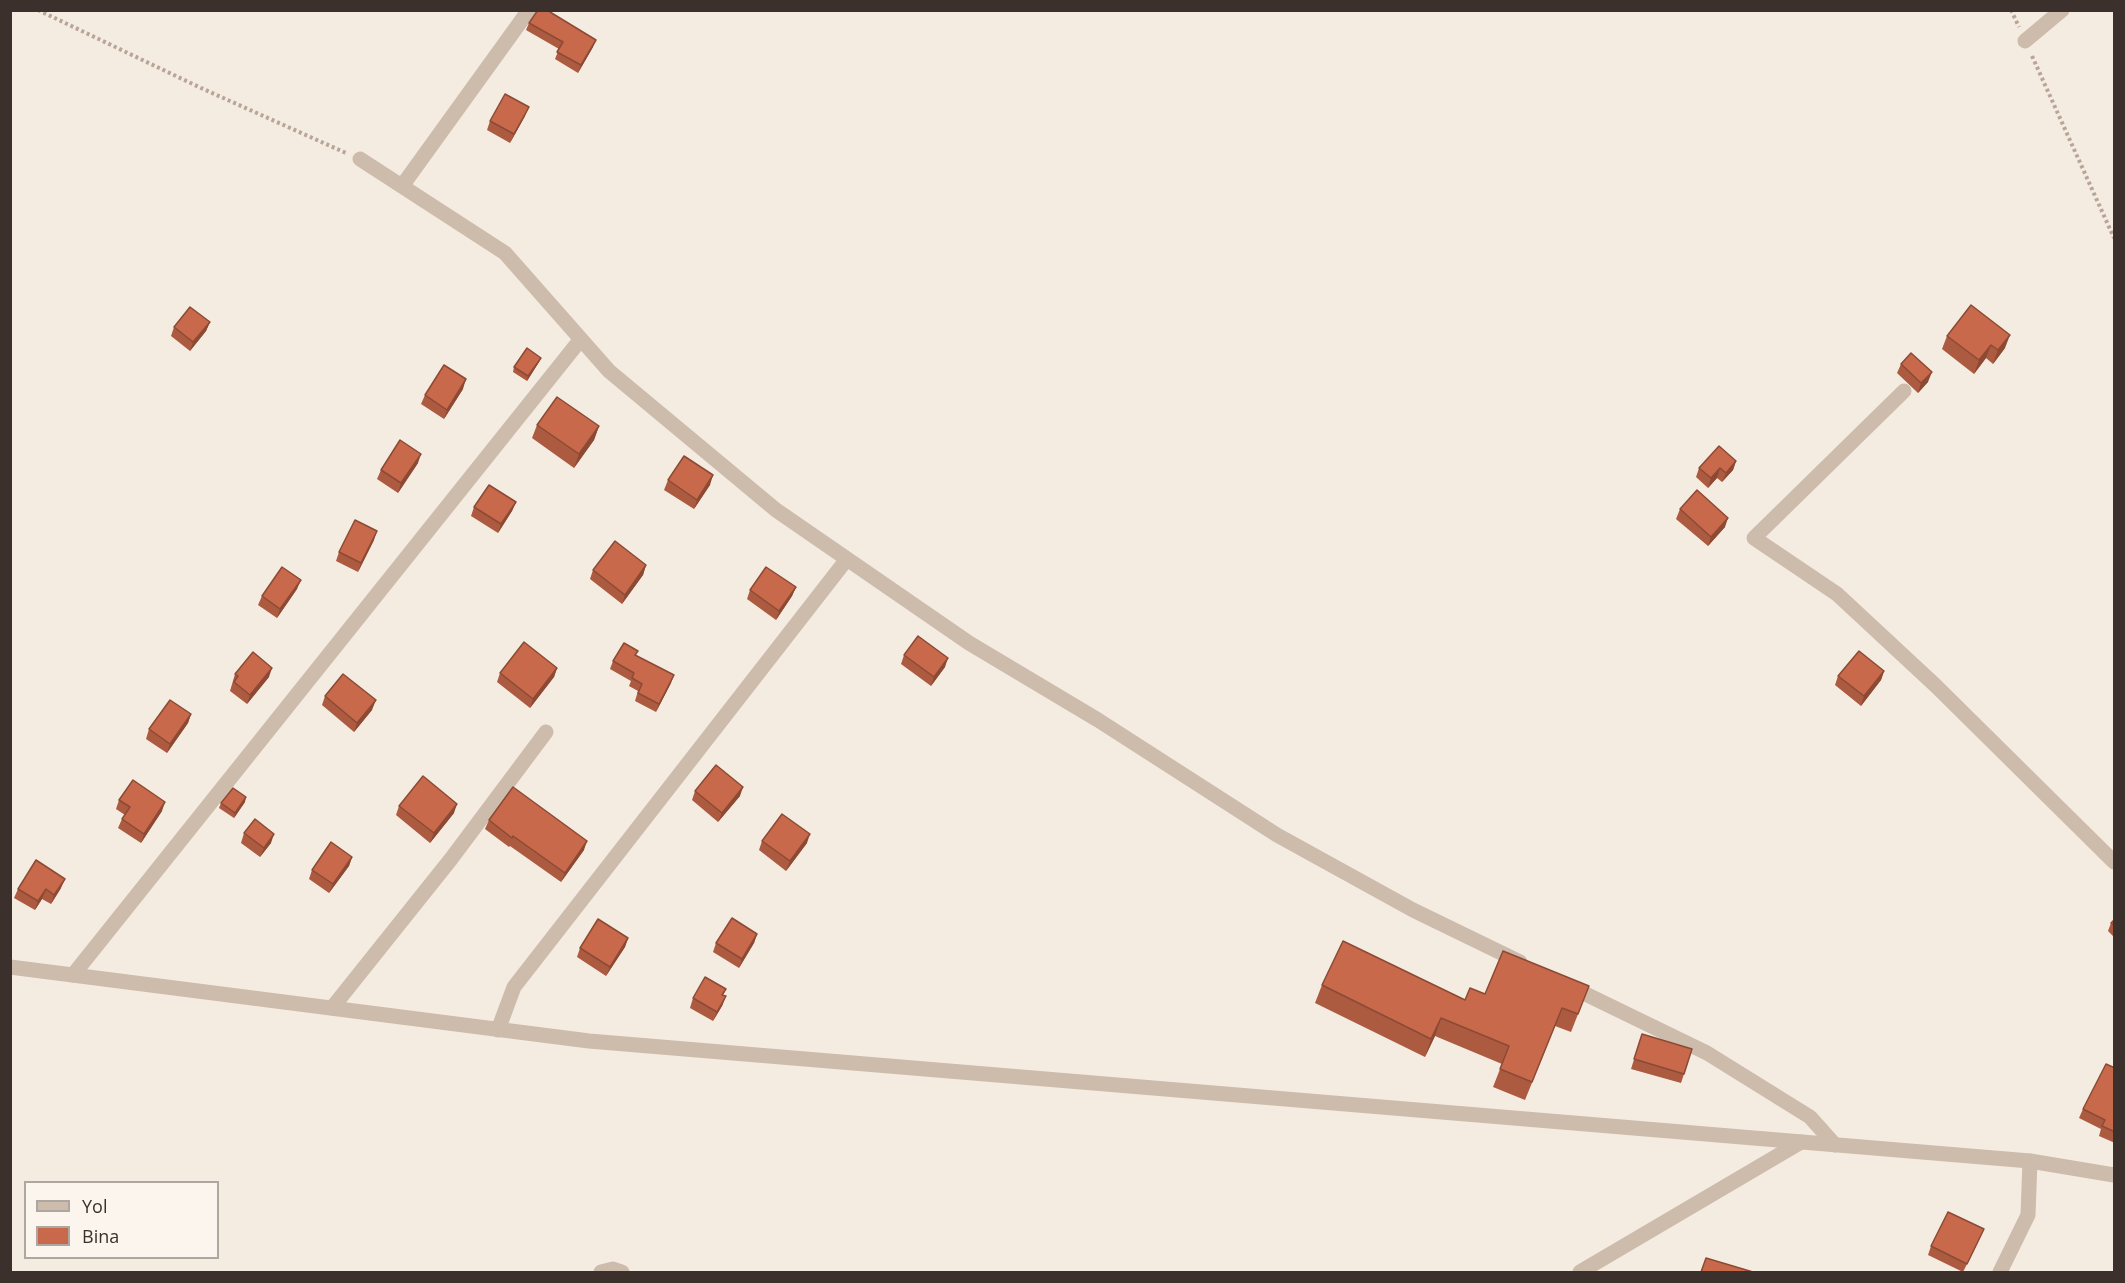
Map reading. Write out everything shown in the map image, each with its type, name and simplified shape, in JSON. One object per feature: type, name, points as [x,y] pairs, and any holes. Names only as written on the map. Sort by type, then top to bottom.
[{"type":"street","points":[[402,186],[529,10]]},
{"type":"street","points":[[2025,41],[2062,10]]},
{"type":"street","points":[[360,159],[505,253],[609,371],[776,510],[969,643],[1098,720],[1277,835],[1413,910],[1528,966]]},
{"type":"street","points":[[74,975],[581,339]]},
{"type":"street","points":[[1904,391],[1754,538],[1837,594],[1936,686],[2115,862]]},
{"type":"street","points":[[498,1030],[514,987],[847,559]]},
{"type":"street","points":[[332,1008],[451,859],[546,732]]},
{"type":"street","points":[[10,967],[601,1042],[2030,1161],[2115,1175]]},
{"type":"street","points":[[1560,982],[1707,1053],[1810,1117],[1835,1144]]},
{"type":"street","points":[[1580,1272],[1801,1142]]},
{"type":"street","points":[[2000,1272],[2028,1215],[2030,1161]]},
{"type":"street","points":[[601,1272],[613,1269],[622,1272]]},
{"type":"path","points":[[38,10],[201,88],[360,159]]},
{"type":"path","points":[[2012,10],[2115,238]]},
{"type":"building","points":[[538,10],[551,10],[550,12],[596,40],[581,65],[557,52],[563,42],[529,23]]},
{"type":"building","points":[[505,94],[529,107],[514,134],[490,121]]},
{"type":"building","points":[[1971,305],[2010,335],[1998,350],[1991,345],[1979,360],[1947,336]]},
{"type":"building","points":[[190,307],[210,322],[193,342],[174,327]]},
{"type":"building","points":[[527,348],[541,358],[528,376],[514,367]]},
{"type":"building","points":[[1911,353],[1932,372],[1921,383],[1901,364]]},
{"type":"building","points":[[444,365],[466,379],[447,410],[425,395]]},
{"type":"building","points":[[557,397],[599,426],[579,454],[537,425]]},
{"type":"building","points":[[400,440],[421,454],[401,483],[381,470]]},
{"type":"building","points":[[1719,446],[1736,461],[1726,473],[1720,468],[1711,478],[1699,468]]},
{"type":"building","points":[[684,456],[713,475],[697,500],[668,480]]},
{"type":"building","points":[[489,485],[516,502],[501,524],[474,507]]},
{"type":"building","points":[[1697,490],[1728,518],[1711,537],[1680,509]]},
{"type":"building","points":[[355,520],[377,531],[361,563],[339,552]]},
{"type":"building","points":[[615,541],[646,565],[625,595],[593,570]]},
{"type":"building","points":[[282,567],[301,580],[280,609],[262,596]]},
{"type":"building","points":[[766,567],[796,587],[779,611],[750,590]]},
{"type":"building","points":[[918,636],[948,658],[934,677],[904,655]]},
{"type":"building","points":[[524,642],[557,668],[533,699],[500,673]]},
{"type":"building","points":[[624,643],[638,651],[635,655],[674,675],[659,704],[638,693],[642,684],[632,678],[634,673],[613,661]]},
{"type":"building","points":[[1859,651],[1884,671],[1864,696],[1838,676]]},
{"type":"building","points":[[253,652],[272,668],[250,695],[234,682],[238,676],[235,674]]},
{"type":"building","points":[[343,674],[376,700],[357,723],[325,696]]},
{"type":"building","points":[[170,700],[191,714],[170,744],[149,729]]},
{"type":"building","points":[[716,765],[743,787],[722,813],[695,791]]},
{"type":"building","points":[[423,776],[457,804],[434,833],[399,806]]},
{"type":"building","points":[[133,780],[165,802],[144,834],[122,819],[130,807],[119,800]]},
{"type":"building","points":[[513,787],[587,841],[565,873],[489,820]]},
{"type":"building","points":[[233,788],[246,797],[235,813],[221,803]]},
{"type":"building","points":[[782,814],[810,834],[790,861],[762,841]]},
{"type":"building","points":[[255,819],[274,834],[264,848],[244,833]]},
{"type":"building","points":[[331,842],[352,857],[333,884],[312,870]]},
{"type":"building","points":[[36,860],[65,879],[54,895],[46,889],[38,901],[18,889]]},
{"type":"building","points":[[732,918],[757,934],[742,959],[716,943]]},
{"type":"building","points":[[598,919],[628,938],[610,967],[580,948]]},
{"type":"building","points":[[1343,941],[1465,1000],[1470,988],[1485,994],[1503,951],[1589,986],[1578,1014],[1562,1008],[1532,1082],[1500,1069],[1509,1046],[1441,1018],[1431,1039],[1322,985]]},
{"type":"building","points":[[705,977],[726,989],[722,995],[726,996],[717,1012],[693,998]]},
{"type":"building","points":[[1642,1034],[1692,1049],[1684,1074],[1634,1059]]},
{"type":"building","points":[[2106,1064],[2115,1068],[2115,1132],[2102,1126],[2105,1120],[2083,1109]]},
{"type":"building","points":[[1948,1212],[1984,1229],[1967,1264],[1931,1246]]},
{"type":"building","points":[[1706,1258],[1753,1272],[1701,1272]]}]
